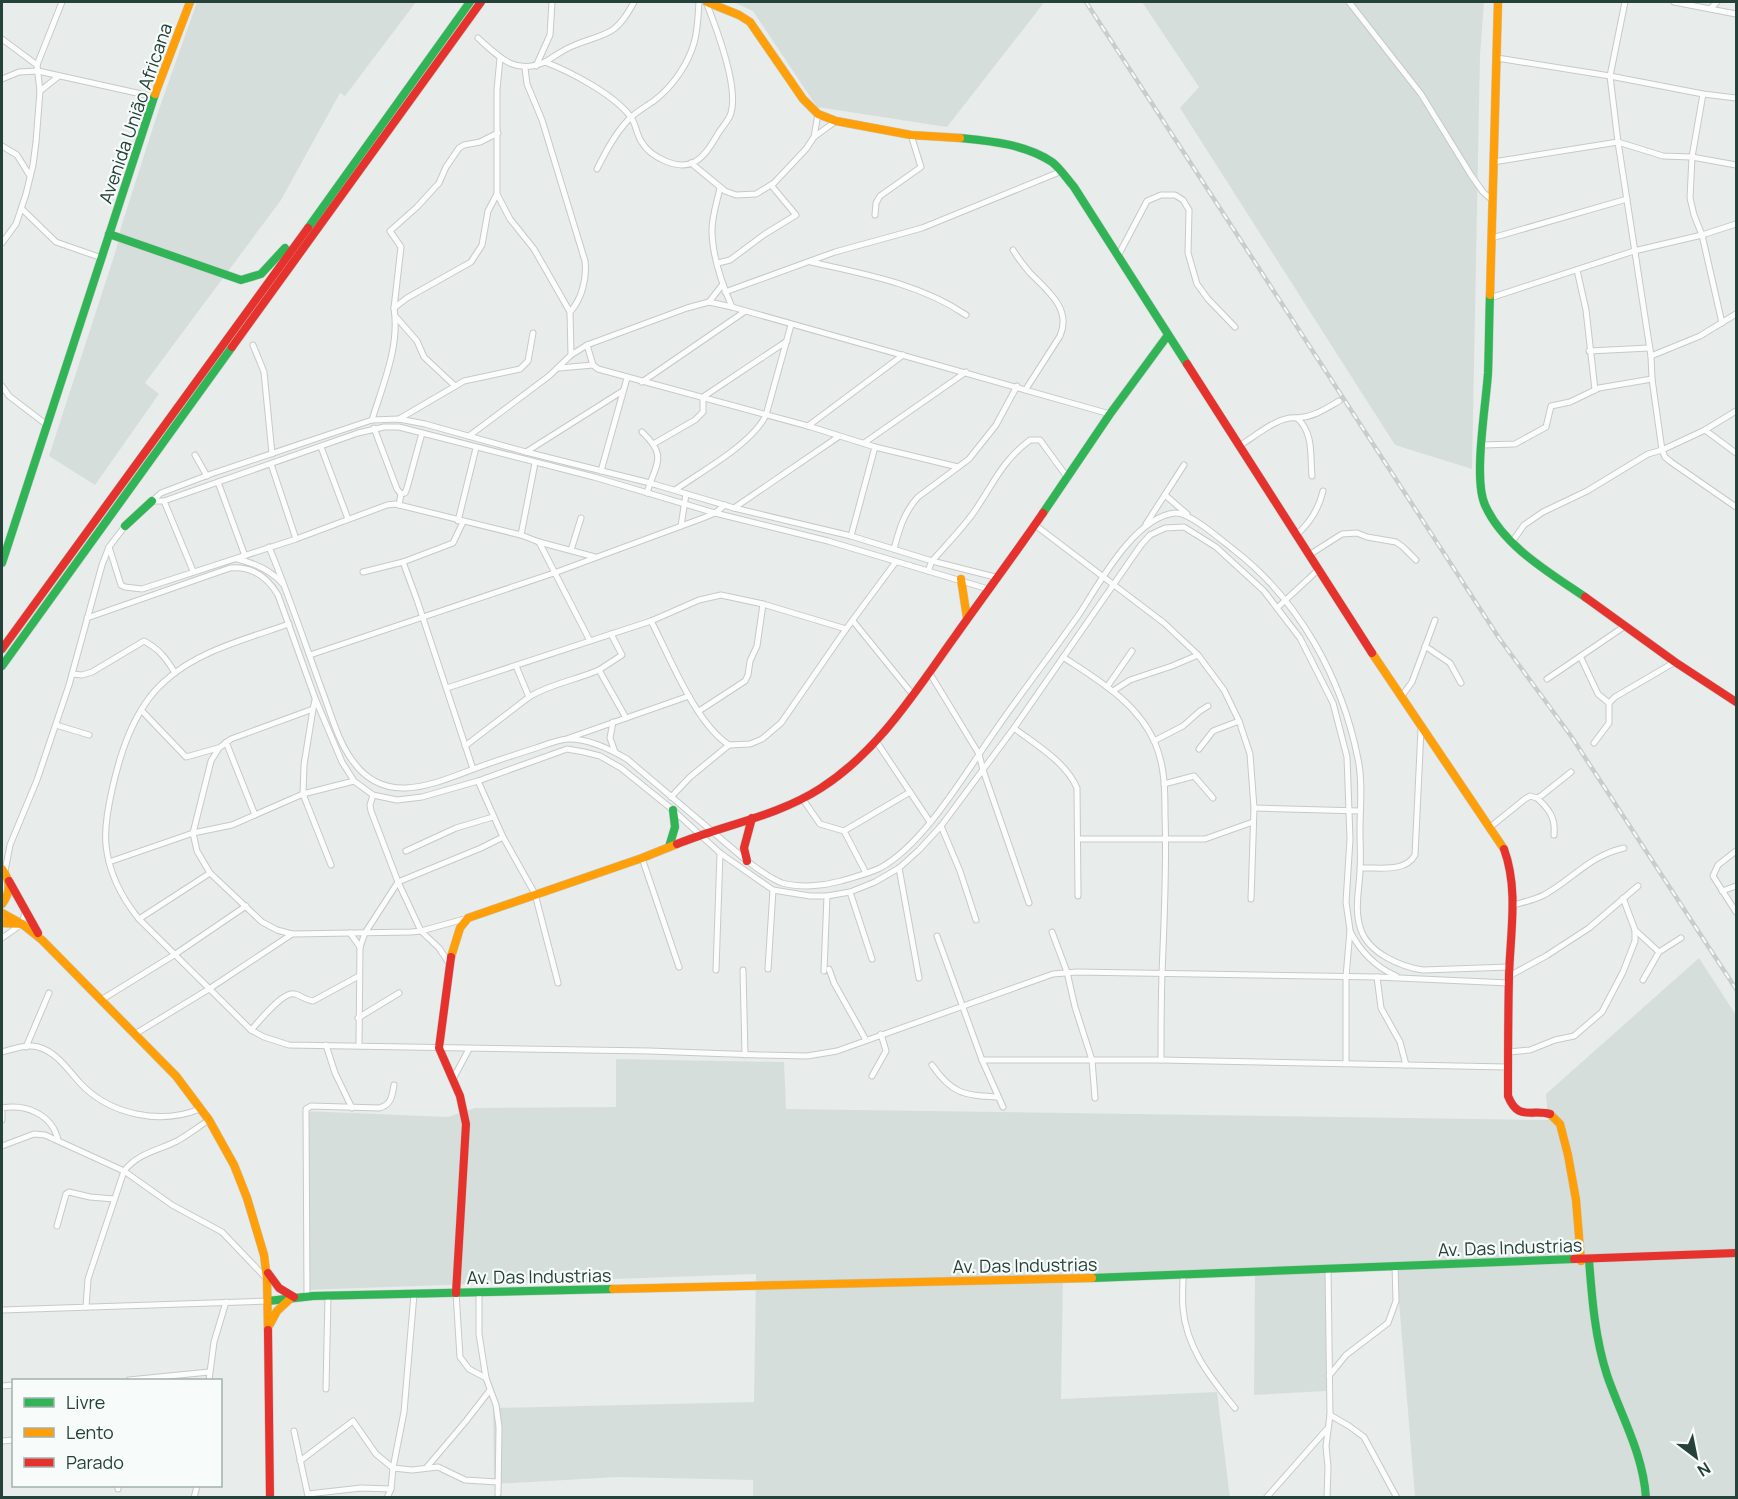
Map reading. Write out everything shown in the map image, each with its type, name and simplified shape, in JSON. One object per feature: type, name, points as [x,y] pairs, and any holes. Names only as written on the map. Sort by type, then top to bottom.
[{"type":"main road","name":"Avenida União Africana","points":[[2,563],[109,234],[189,2]]},
{"type":"main road","points":[[2,649],[470,2]]},
{"type":"main road","points":[[2,666],[481,2]]},
{"type":"main road","points":[[707,2],[740,15],[750,22],[803,99],[818,114],[836,121],[911,135],[1010,145],[1037,154],[1062,171],[1421,728],[1504,849],[1510,866],[1513,905],[1509,976],[1508,1096],[1514,1109],[1523,1113],[1549,1113],[1560,1122],[1575,1186],[1600,1351],[1613,1392],[1643,1467],[1646,1497]]},
{"type":"main road","points":[[1498,2],[1488,374],[1480,476],[1481,494],[1490,514],[1512,542],[1542,567],[1675,662],[1737,702]]},
{"type":"main road","points":[[109,234],[234,279],[252,279],[267,271],[342,180]]},
{"type":"main road","points":[[456,1293],[466,1124],[460,1096],[439,1048],[449,963],[460,928],[468,918],[784,807],[843,771],[876,741],[913,695],[1168,334]]},
{"type":"main road","points":[[125,526],[152,501]]},
{"type":"main road","points":[[961,579],[967,618]]},
{"type":"main road","points":[[669,847],[675,827],[673,810]]},
{"type":"main road","points":[[747,861],[744,848],[752,818]]},
{"type":"main road","points":[[3,871],[42,939]]},
{"type":"main road","points":[[2,904],[9,892],[9,881]]},
{"type":"main road","points":[[2,914],[22,924],[42,939],[176,1076],[209,1120],[234,1166],[247,1198],[267,1279],[270,1497]]},
{"type":"main road","points":[[2,923],[22,924]]},
{"type":"main road","name":"Av. Das Industrias","points":[[268,1301],[310,1296],[776,1287],[1183,1275],[1737,1253]]},
{"type":"main road","points":[[266,1270],[279,1287],[293,1297],[278,1311],[268,1327]]},
{"type":"street","points":[[2,243],[22,209],[36,142],[40,91],[38,68],[62,2]]},
{"type":"street","points":[[537,66],[550,35],[552,2]]},
{"type":"street","points":[[478,38],[500,58],[525,68],[537,66],[573,46],[610,34],[621,24],[634,2]]},
{"type":"street","points":[[597,169],[607,147],[631,117],[657,98],[681,71],[694,43],[699,2]]},
{"type":"street","points":[[545,62],[580,77],[631,117],[641,141],[658,157],[671,164],[697,161],[731,112],[731,81],[718,32],[707,2]]},
{"type":"street","points":[[1350,2],[1421,94],[1471,175],[1492,200]]},
{"type":"street","points":[[1625,2],[1610,76],[1651,356],[1662,450],[1671,462],[1737,507]]},
{"type":"street","points":[[1674,2],[1694,3],[1737,14]]},
{"type":"street","points":[[1711,8],[1717,2]]},
{"type":"street","points":[[2,39],[38,68],[59,76],[155,97]]},
{"type":"street","points":[[500,58],[497,90],[498,194],[510,219],[534,249],[570,312],[571,356]]},
{"type":"street","points":[[1497,58],[1737,98]]},
{"type":"street","points":[[2,79],[38,68]]},
{"type":"street","points":[[525,68],[527,84],[542,120],[585,261],[585,279],[576,305],[570,312]]},
{"type":"street","points":[[40,91],[59,76]]},
{"type":"street","points":[[1703,94],[1692,157],[1690,198],[1702,235],[1722,323]]},
{"type":"street","points":[[814,137],[818,114]]},
{"type":"street","points":[[691,163],[720,188],[736,195],[756,194],[787,171],[814,137],[836,121]]},
{"type":"street","points":[[372,420],[394,348],[396,317],[394,308],[401,247],[390,231],[439,183],[446,167],[459,148],[480,142],[498,133]]},
{"type":"street","points":[[875,215],[876,202],[880,196],[921,167],[911,135]]},
{"type":"street","points":[[1492,162],[1618,142],[1663,156],[1692,157],[1737,165]]},
{"type":"street","points":[[2,146],[17,155],[30,176]]},
{"type":"street","points":[[725,292],[835,252],[922,228],[1062,171]]},
{"type":"street","points":[[718,263],[730,261],[765,234],[796,215],[771,185]]},
{"type":"street","points":[[720,188],[712,229],[725,292],[732,307]]},
{"type":"street","points":[[394,308],[407,297],[471,262],[482,245],[488,212],[498,194]]},
{"type":"street","points":[[1118,255],[1147,201],[1161,195],[1175,195],[1183,200],[1189,210],[1188,253],[1197,284],[1235,327]]},
{"type":"street","points":[[1492,238],[1627,199]]},
{"type":"street","points":[[22,209],[56,242],[102,258]]},
{"type":"street","points":[[1490,298],[1634,250],[1702,235],[1737,224]]},
{"type":"street","points":[[1013,250],[1029,272],[1052,295],[1064,319],[1064,329],[1026,389]]},
{"type":"street","points":[[809,261],[921,291],[944,300],[966,315]]},
{"type":"street","points":[[1577,270],[1586,310],[1595,390]]},
{"type":"street","points":[[710,302],[723,284]]},
{"type":"street","points":[[469,436],[587,345],[687,308],[710,302],[1017,386],[1110,414]]},
{"type":"street","points":[[642,382],[744,312]]},
{"type":"street","points":[[1651,356],[1684,344],[1737,314]]},
{"type":"street","points":[[396,317],[417,341],[424,357],[455,386]]},
{"type":"street","points":[[675,490],[756,431],[766,415],[791,325]]},
{"type":"street","points":[[399,419],[455,386],[474,378],[520,369],[528,361],[532,333]]},
{"type":"street","points":[[703,397],[787,341]]},
{"type":"street","points":[[253,345],[264,372],[272,454]]},
{"type":"street","points":[[587,345],[593,365],[598,369],[808,426],[838,437],[958,467]]},
{"type":"street","points":[[1589,351],[1649,348]]},
{"type":"street","points":[[808,426],[903,355]]},
{"type":"street","points":[[559,368],[593,365]]},
{"type":"street","points":[[864,443],[966,372]]},
{"type":"street","points":[[601,471],[621,392],[627,378]]},
{"type":"street","points":[[1482,445],[1515,444],[1546,427],[1551,406],[1570,402],[1595,390],[1652,379]]},
{"type":"street","points":[[894,549],[901,525],[912,504],[969,459],[984,442],[1007,407],[1017,386]]},
{"type":"street","points":[[3,390],[47,425]]},
{"type":"street","points":[[526,452],[621,392]]},
{"type":"street","points":[[655,443],[695,420],[702,412],[703,397]]},
{"type":"street","points":[[1239,446],[1278,422],[1290,417],[1307,417],[1339,401]]},
{"type":"street","points":[[1512,542],[1524,525],[1543,512],[1587,491],[1648,454],[1705,430],[1737,411]]},
{"type":"street","points":[[1297,418],[1304,427],[1311,444],[1312,476]]},
{"type":"street","points":[[152,501],[161,493],[207,476],[372,420],[399,419],[650,483],[734,508],[851,536],[995,578]]},
{"type":"street","points":[[152,501],[164,501],[374,428],[399,427],[828,542],[961,579],[988,589]]},
{"type":"street","points":[[374,428],[397,489],[401,494],[399,505]]},
{"type":"street","points":[[1705,430],[1737,453]]},
{"type":"street","points":[[642,432],[655,443],[658,457],[647,493]]},
{"type":"street","points":[[401,494],[405,493],[407,488],[422,433]]},
{"type":"street","points":[[734,508],[838,437]]},
{"type":"street","points":[[928,571],[932,561],[973,513],[998,471],[1014,452],[1030,440],[1040,440],[1067,477]]},
{"type":"street","points":[[321,447],[348,519]]},
{"type":"street","points":[[851,536],[875,447]]},
{"type":"street","points":[[363,572],[403,562],[453,543],[461,521],[476,448]]},
{"type":"street","points":[[195,455],[207,476]]},
{"type":"street","points":[[521,535],[535,463]]},
{"type":"street","points":[[271,464],[296,539]]},
{"type":"street","points":[[567,739],[591,743],[615,752],[747,861],[779,882],[831,884],[878,868],[893,860],[930,822],[1080,612],[1102,577],[1144,526],[1184,465]]},
{"type":"street","points":[[218,482],[245,556]]},
{"type":"street","points":[[1296,536],[1310,519],[1320,502],[1323,491]]},
{"type":"street","points":[[681,526],[686,494]]},
{"type":"street","points":[[1165,495],[1266,578],[1312,638],[1332,675],[1347,714],[1359,762],[1360,868],[1356,903],[1360,929],[1370,944],[1396,963],[1410,968],[1454,969],[1509,976]]},
{"type":"street","points":[[164,501],[193,571]]},
{"type":"street","points":[[109,547],[118,581],[125,587],[142,589],[296,539],[387,505],[399,505],[521,535],[595,557]]},
{"type":"street","points":[[310,656],[554,573],[715,513],[725,505]]},
{"type":"street","points":[[1144,526],[1164,515],[1179,512],[1193,519]]},
{"type":"street","points":[[571,550],[580,518]]},
{"type":"street","points":[[1035,525],[1164,623],[1198,655],[1224,690],[1239,721],[1250,754],[1254,808],[1251,899]]},
{"type":"street","points":[[3,871],[10,845],[56,725],[102,565],[109,547],[125,526]]},
{"type":"street","points":[[87,618],[196,579],[237,568],[256,572],[272,585],[338,753],[354,781],[373,795],[397,800],[422,797],[478,781],[567,749],[584,752],[600,756],[621,768],[673,810],[720,853],[773,890],[810,896],[827,896],[850,892],[875,882],[899,868],[920,850],[1014,728],[1140,545],[1150,535],[1165,528],[1184,527],[1216,547],[1264,591],[1300,638],[1333,703],[1347,757],[1349,811],[1350,839],[1346,902],[1350,930],[1346,977],[1346,1063]]},
{"type":"street","points":[[1309,555],[1349,532],[1395,542],[1416,560]]},
{"type":"street","points":[[1216,547],[1221,541]]},
{"type":"street","points":[[539,542],[590,641]]},
{"type":"street","points":[[269,547],[350,758],[368,777],[381,785],[398,789],[442,782],[473,769],[689,696]]},
{"type":"street","points":[[236,559],[264,568],[278,578],[286,588]]},
{"type":"street","points":[[403,562],[473,769]]},
{"type":"street","points":[[670,797],[729,745],[750,744],[762,739],[781,723],[895,562]]},
{"type":"street","points":[[1277,608],[1318,570]]},
{"type":"street","points":[[447,688],[651,621],[699,600],[721,595],[763,604],[846,629]]},
{"type":"street","points":[[699,711],[745,681],[757,646],[763,604]]},
{"type":"street","points":[[1401,697],[1412,682],[1435,620]]},
{"type":"street","points":[[651,621],[689,696],[711,730],[729,745]]},
{"type":"street","points":[[853,621],[913,695]]},
{"type":"street","points":[[289,624],[198,658],[175,672],[153,693],[129,733],[109,802],[105,828],[109,862],[118,890],[139,920],[251,1030],[289,1045],[807,1056],[822,1054],[866,1040],[1042,977],[1067,972],[1377,977],[1455,981],[1509,976],[1546,956],[1589,928],[1638,886]]},
{"type":"street","points":[[1547,679],[1625,626]]},
{"type":"street","points":[[465,746],[542,689],[579,679],[599,670],[622,654],[611,634]]},
{"type":"street","points":[[72,674],[82,675],[92,672],[144,641],[164,655],[175,672]]},
{"type":"street","points":[[1425,646],[1450,663],[1461,683]]},
{"type":"street","points":[[1107,687],[1132,651]]},
{"type":"street","points":[[1113,691],[1130,680],[1198,655]]},
{"type":"street","points":[[1063,657],[1113,691],[1139,717],[1154,741],[1161,759],[1166,839],[1161,1060]]},
{"type":"street","points":[[1581,658],[1598,694],[1609,703]]},
{"type":"street","points":[[1609,703],[1675,662]]},
{"type":"street","points":[[516,666],[529,697]]},
{"type":"street","points":[[599,670],[626,718]]},
{"type":"street","points":[[929,672],[979,754],[982,770],[1029,903]]},
{"type":"street","points":[[1027,686],[1038,693]]},
{"type":"street","points":[[315,698],[304,765],[303,794],[331,866]]},
{"type":"street","points":[[1594,743],[1609,723],[1609,703]]},
{"type":"street","points":[[1154,741],[1184,726],[1208,706]]},
{"type":"street","points":[[313,709],[226,742],[219,748],[211,761],[193,833],[197,851],[210,873],[262,922],[292,934],[421,932],[468,918]]},
{"type":"street","points":[[142,711],[186,757],[219,748]]},
{"type":"street","points":[[1199,749],[1213,730],[1239,721]]},
{"type":"street","points":[[613,722],[610,738],[615,752]]},
{"type":"street","points":[[56,725],[89,735]]},
{"type":"street","points":[[1014,728],[1065,768],[1073,778],[1078,797],[1078,896]]},
{"type":"street","points":[[1360,868],[1404,866],[1411,862],[1415,855],[1421,728]]},
{"type":"street","points":[[876,741],[930,822]]},
{"type":"street","points":[[226,742],[255,815]]},
{"type":"street","points":[[1537,798],[1571,772]]},
{"type":"street","points":[[1164,784],[1194,776],[1213,798]]},
{"type":"street","points":[[109,862],[193,833],[232,825],[303,794],[354,781]]},
{"type":"street","points":[[478,781],[503,837],[535,894],[558,983]]},
{"type":"street","points":[[844,831],[910,792]]},
{"type":"street","points":[[373,795],[371,811],[398,882],[421,932],[439,948],[449,963]]},
{"type":"street","points":[[1489,828],[1530,796],[1537,798],[1552,814],[1555,823],[1554,835]]},
{"type":"street","points":[[802,798],[820,824],[844,831],[866,873]]},
{"type":"street","points":[[1254,808],[1360,811]]},
{"type":"street","points":[[406,851],[456,828],[493,817]]},
{"type":"street","points":[[1078,838],[1205,839],[1253,822]]},
{"type":"street","points":[[940,826],[960,871],[976,920]]},
{"type":"street","points":[[359,1045],[360,947],[365,933],[398,882],[503,837]]},
{"type":"street","points":[[2,853],[10,845]]},
{"type":"street","points":[[1513,905],[1546,894],[1599,856],[1624,848]]},
{"type":"street","points":[[1737,851],[1715,869],[1713,876],[1737,912]]},
{"type":"street","points":[[716,970],[720,853]]},
{"type":"street","points":[[642,858],[679,967]]},
{"type":"street","points":[[899,868],[919,978]]},
{"type":"street","points":[[139,920],[210,873]]},
{"type":"street","points":[[1722,891],[1737,886]]},
{"type":"street","points":[[768,969],[773,890]]},
{"type":"street","points":[[850,892],[872,959]]},
{"type":"street","points":[[827,896],[826,970],[866,1040]]},
{"type":"street","points":[[1509,1052],[1530,1050],[1555,1040],[1569,1039],[1602,1012],[1635,941],[1635,930],[1623,898]]},
{"type":"street","points":[[1346,902],[1356,903]]},
{"type":"street","points":[[101,1000],[174,955],[246,906]]},
{"type":"street","points":[[2,938],[22,924],[25,912]]},
{"type":"street","points":[[1350,930],[1357,944],[1373,962],[1400,978]]},
{"type":"street","points":[[1635,930],[1659,952]]},
{"type":"street","points":[[1052,932],[1067,972],[1075,1007],[1092,1060],[1095,1098]]},
{"type":"street","points":[[350,933],[360,947]]},
{"type":"street","points":[[135,1034],[292,934]]},
{"type":"street","points":[[937,936],[982,1060],[1003,1107]]},
{"type":"street","points":[[1643,980],[1659,952],[1680,938]]},
{"type":"street","points":[[1454,969],[1455,981]]},
{"type":"street","points":[[743,970],[745,1055]]},
{"type":"street","points":[[251,1030],[279,1000],[290,994],[297,994],[313,1001],[359,976]]},
{"type":"street","points":[[1377,977],[1381,1008],[1400,1042],[1406,1065]]},
{"type":"street","points":[[26,1047],[49,993]]},
{"type":"street","points":[[358,1018],[399,993]]},
{"type":"street","points":[[872,1076],[886,1051],[881,1034]]},
{"type":"street","points":[[326,1045],[335,1073],[352,1108]]},
{"type":"street","points":[[2,1052],[26,1047],[39,1048],[51,1053],[91,1094],[124,1110],[157,1117],[176,1116],[200,1109]]},
{"type":"street","points":[[453,1080],[469,1049]]},
{"type":"street","points":[[982,1060],[1161,1060],[1507,1067]]},
{"type":"street","points":[[932,1065],[951,1089],[976,1096],[997,1097]]},
{"type":"street","points":[[310,1296],[306,1109],[311,1106],[384,1107],[392,1099],[394,1085]]},
{"type":"street","points":[[2,1120],[2,1110],[15,1106],[26,1108],[52,1124],[58,1140]]},
{"type":"street","points":[[86,1307],[88,1280],[124,1171],[139,1156],[177,1140],[209,1120]]},
{"type":"street","points":[[2,1146],[34,1134],[45,1135],[124,1171],[172,1205],[222,1232],[267,1279]]},
{"type":"street","points":[[57,1226],[66,1194],[69,1192],[114,1200]]},
{"type":"street","points":[[1329,1376],[1346,1355],[1388,1323],[1396,1301],[1395,1265]]},
{"type":"street","points":[[1327,1497],[1326,1446],[1330,1415],[1328,1268]]},
{"type":"street","points":[[1183,1275],[1184,1317],[1194,1347],[1211,1379],[1235,1408]]},
{"type":"street","points":[[479,1292],[479,1334],[486,1378],[496,1405],[499,1427],[498,1494]]},
{"type":"street","points":[[456,1293],[460,1357],[469,1369],[486,1378]]},
{"type":"street","points":[[387,1497],[391,1489],[404,1412],[414,1294]]},
{"type":"street","points":[[326,1389],[328,1296]]},
{"type":"street","points":[[2,1310],[268,1301]]},
{"type":"street","points":[[209,1379],[214,1342],[226,1302]]},
{"type":"street","points":[[139,1379],[209,1372]]},
{"type":"street","points":[[427,1467],[490,1390]]},
{"type":"street","points":[[1330,1415],[1364,1437],[1397,1497]]},
{"type":"street","points":[[300,1461],[353,1421],[376,1454],[393,1468],[412,1470],[427,1467],[443,1468],[465,1480],[498,1482]]},
{"type":"street","points":[[1266,1497],[1328,1427]]},
{"type":"street","points":[[294,1431],[308,1496],[351,1488],[391,1489]]},
{"type":"shaded area","points":[[197,2],[416,2],[345,96],[340,93],[281,200],[145,383],[159,394],[95,485],[49,456],[158,112]]},
{"type":"shaded area","points":[[733,2],[1040,2],[1043,4],[947,127],[817,107],[753,11]]},
{"type":"shaded area","points":[[1142,2],[1484,2],[1480,56],[1472,469],[1395,445],[1180,108],[1199,87]]},
{"type":"shaded area","points":[[1699,958],[1736,1015],[1736,1497],[1415,1497],[1396,1265],[1326,1266],[1327,1391],[1254,1395],[1255,1270],[1063,1276],[1061,1399],[1217,1392],[1230,1498],[753,1498],[753,1480],[618,1477],[494,1484],[493,1408],[754,1402],[756,1274],[304,1290],[305,1111],[448,1117],[475,1108],[616,1107],[616,1059],[784,1062],[786,1109],[1548,1120],[1546,1094]]},
{"type":"railway","points":[[1086,2],[1499,638],[1571,736],[1736,989]]},
{"type":"traffic: fast","points":[[308,228],[470,2]]},
{"type":"traffic: fast","points":[[2,563],[155,94]]},
{"type":"traffic: fast","points":[[960,138],[1019,147],[1042,156],[1058,167],[1074,187],[1187,364]]},
{"type":"traffic: fast","points":[[109,234],[241,280],[261,274],[285,248]]},
{"type":"traffic: fast","points":[[1490,295],[1488,373],[1480,460],[1480,478],[1485,505],[1493,520],[1515,546],[1585,597]]},
{"type":"traffic: fast","points":[[1043,513],[1110,414],[1168,335]]},
{"type":"traffic: fast","points":[[2,666],[232,347]]},
{"type":"traffic: fast","points":[[125,526],[152,501]]},
{"type":"traffic: fast","points":[[669,847],[675,827],[673,810]]},
{"type":"traffic: fast","points":[[1092,1278],[1574,1259]]},
{"type":"traffic: fast","points":[[1589,1260],[1595,1318],[1603,1361],[1636,1450],[1646,1498]]},
{"type":"traffic: fast","points":[[268,1301],[313,1296],[613,1289]]},
{"type":"traffic: slow","points":[[155,94],[190,2]]},
{"type":"traffic: slow","points":[[707,2],[750,22],[803,99],[818,114],[836,121],[911,135],[960,138]]},
{"type":"traffic: slow","points":[[1490,295],[1498,2]]},
{"type":"traffic: slow","points":[[961,579],[967,618]]},
{"type":"traffic: slow","points":[[1372,653],[1504,849]]},
{"type":"traffic: slow","points":[[451,957],[460,928],[468,918],[677,844]]},
{"type":"traffic: slow","points":[[2,869],[9,887],[2,904]]},
{"type":"traffic: slow","points":[[2,913],[22,924],[42,940],[176,1076],[209,1120],[234,1165],[247,1198],[264,1255],[268,1330]]},
{"type":"traffic: slow","points":[[2,923],[22,924]]},
{"type":"traffic: slow","points":[[1550,1114],[1560,1124],[1568,1155],[1576,1200],[1581,1261]]},
{"type":"traffic: slow","points":[[613,1289],[1092,1278]]},
{"type":"traffic: slow","points":[[270,1324],[277,1311],[292,1297]]},
{"type":"traffic: jam","points":[[232,347],[481,2]]},
{"type":"traffic: jam","points":[[2,649],[308,228]]},
{"type":"traffic: jam","points":[[1187,364],[1372,653]]},
{"type":"traffic: jam","points":[[677,844],[769,813],[804,798],[842,773],[861,756],[896,718],[1043,513]]},
{"type":"traffic: jam","points":[[1585,597],[1675,662],[1736,702]]},
{"type":"traffic: jam","points":[[747,861],[744,848],[752,818]]},
{"type":"traffic: jam","points":[[1504,849],[1509,865],[1512,896],[1508,1096],[1512,1104],[1520,1111],[1550,1114]]},
{"type":"traffic: jam","points":[[9,881],[38,933]]},
{"type":"traffic: jam","points":[[451,957],[439,1048],[460,1096],[466,1124],[456,1293]]},
{"type":"traffic: jam","points":[[1574,1259],[1736,1253]]},
{"type":"traffic: jam","points":[[268,1273],[279,1288],[294,1297]]},
{"type":"traffic: jam","points":[[268,1330],[270,1498]]}]
